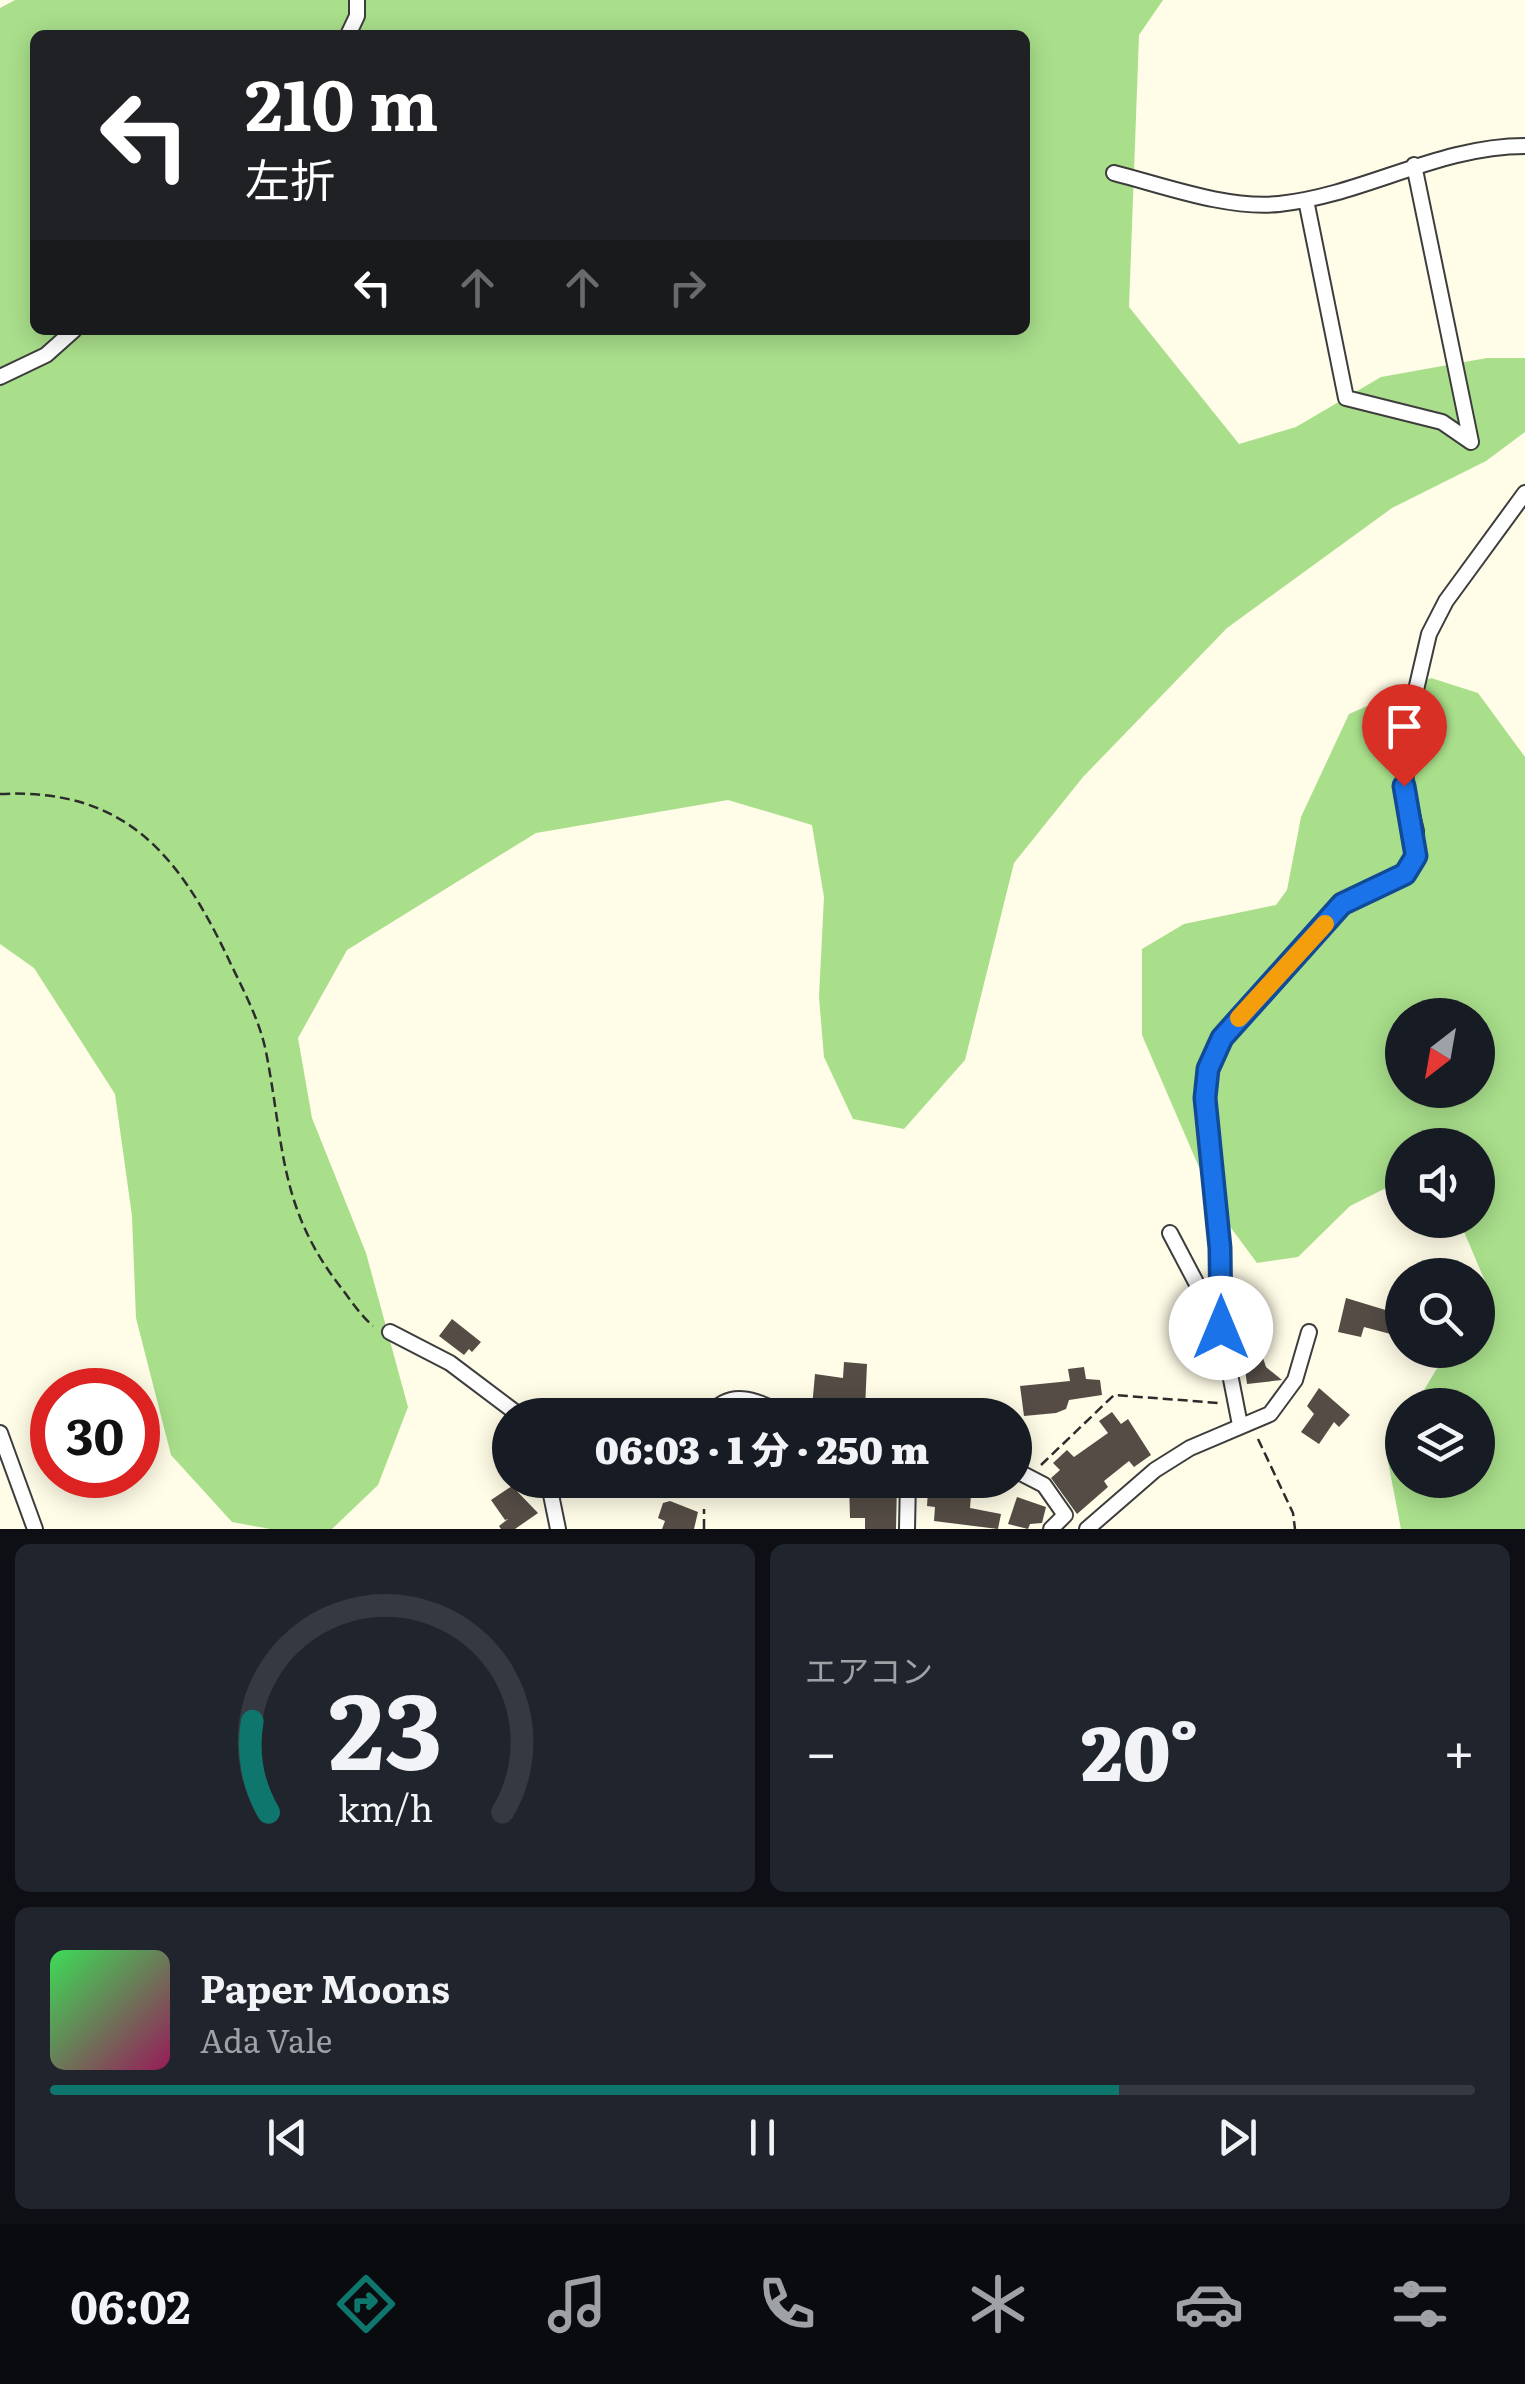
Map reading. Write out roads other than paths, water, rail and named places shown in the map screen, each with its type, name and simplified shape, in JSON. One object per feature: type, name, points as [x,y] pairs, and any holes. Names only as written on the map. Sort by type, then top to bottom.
[{"type":"street","points":[[350,30],[357,0]]},
{"type":"street","points":[[1114,172],[1248,203],[1306,200],[1414,165],[1489,146],[1525,146]]},
{"type":"street","points":[[1306,200],[1346,398],[1442,422],[1470,442],[1414,165]]},
{"type":"street","points":[[0,378],[46,355],[68,335]]},
{"type":"street","points":[[1240,1425],[1221,1328],[1220,1248],[1205,1098],[1208,1069],[1222,1038],[1342,904],[1405,874],[1416,856],[1404,786],[1412,707],[1429,634],[1446,601],[1525,493]]},
{"type":"street","points":[[1170,1233],[1221,1328]]},
{"type":"street","points":[[390,1332],[450,1363],[496,1398]]},
{"type":"street","points":[[1088,1529],[1155,1470],[1240,1425],[1270,1414],[1284,1398],[1309,1332]]},
{"type":"street","points":[[0,1432],[35,1529]]},
{"type":"street","points":[[1032,1478],[1044,1484],[1065,1515],[1051,1529]]},
{"type":"street","points":[[552,1498],[558,1529]]},
{"type":"street","points":[[907,1529],[908,1498]]}]
